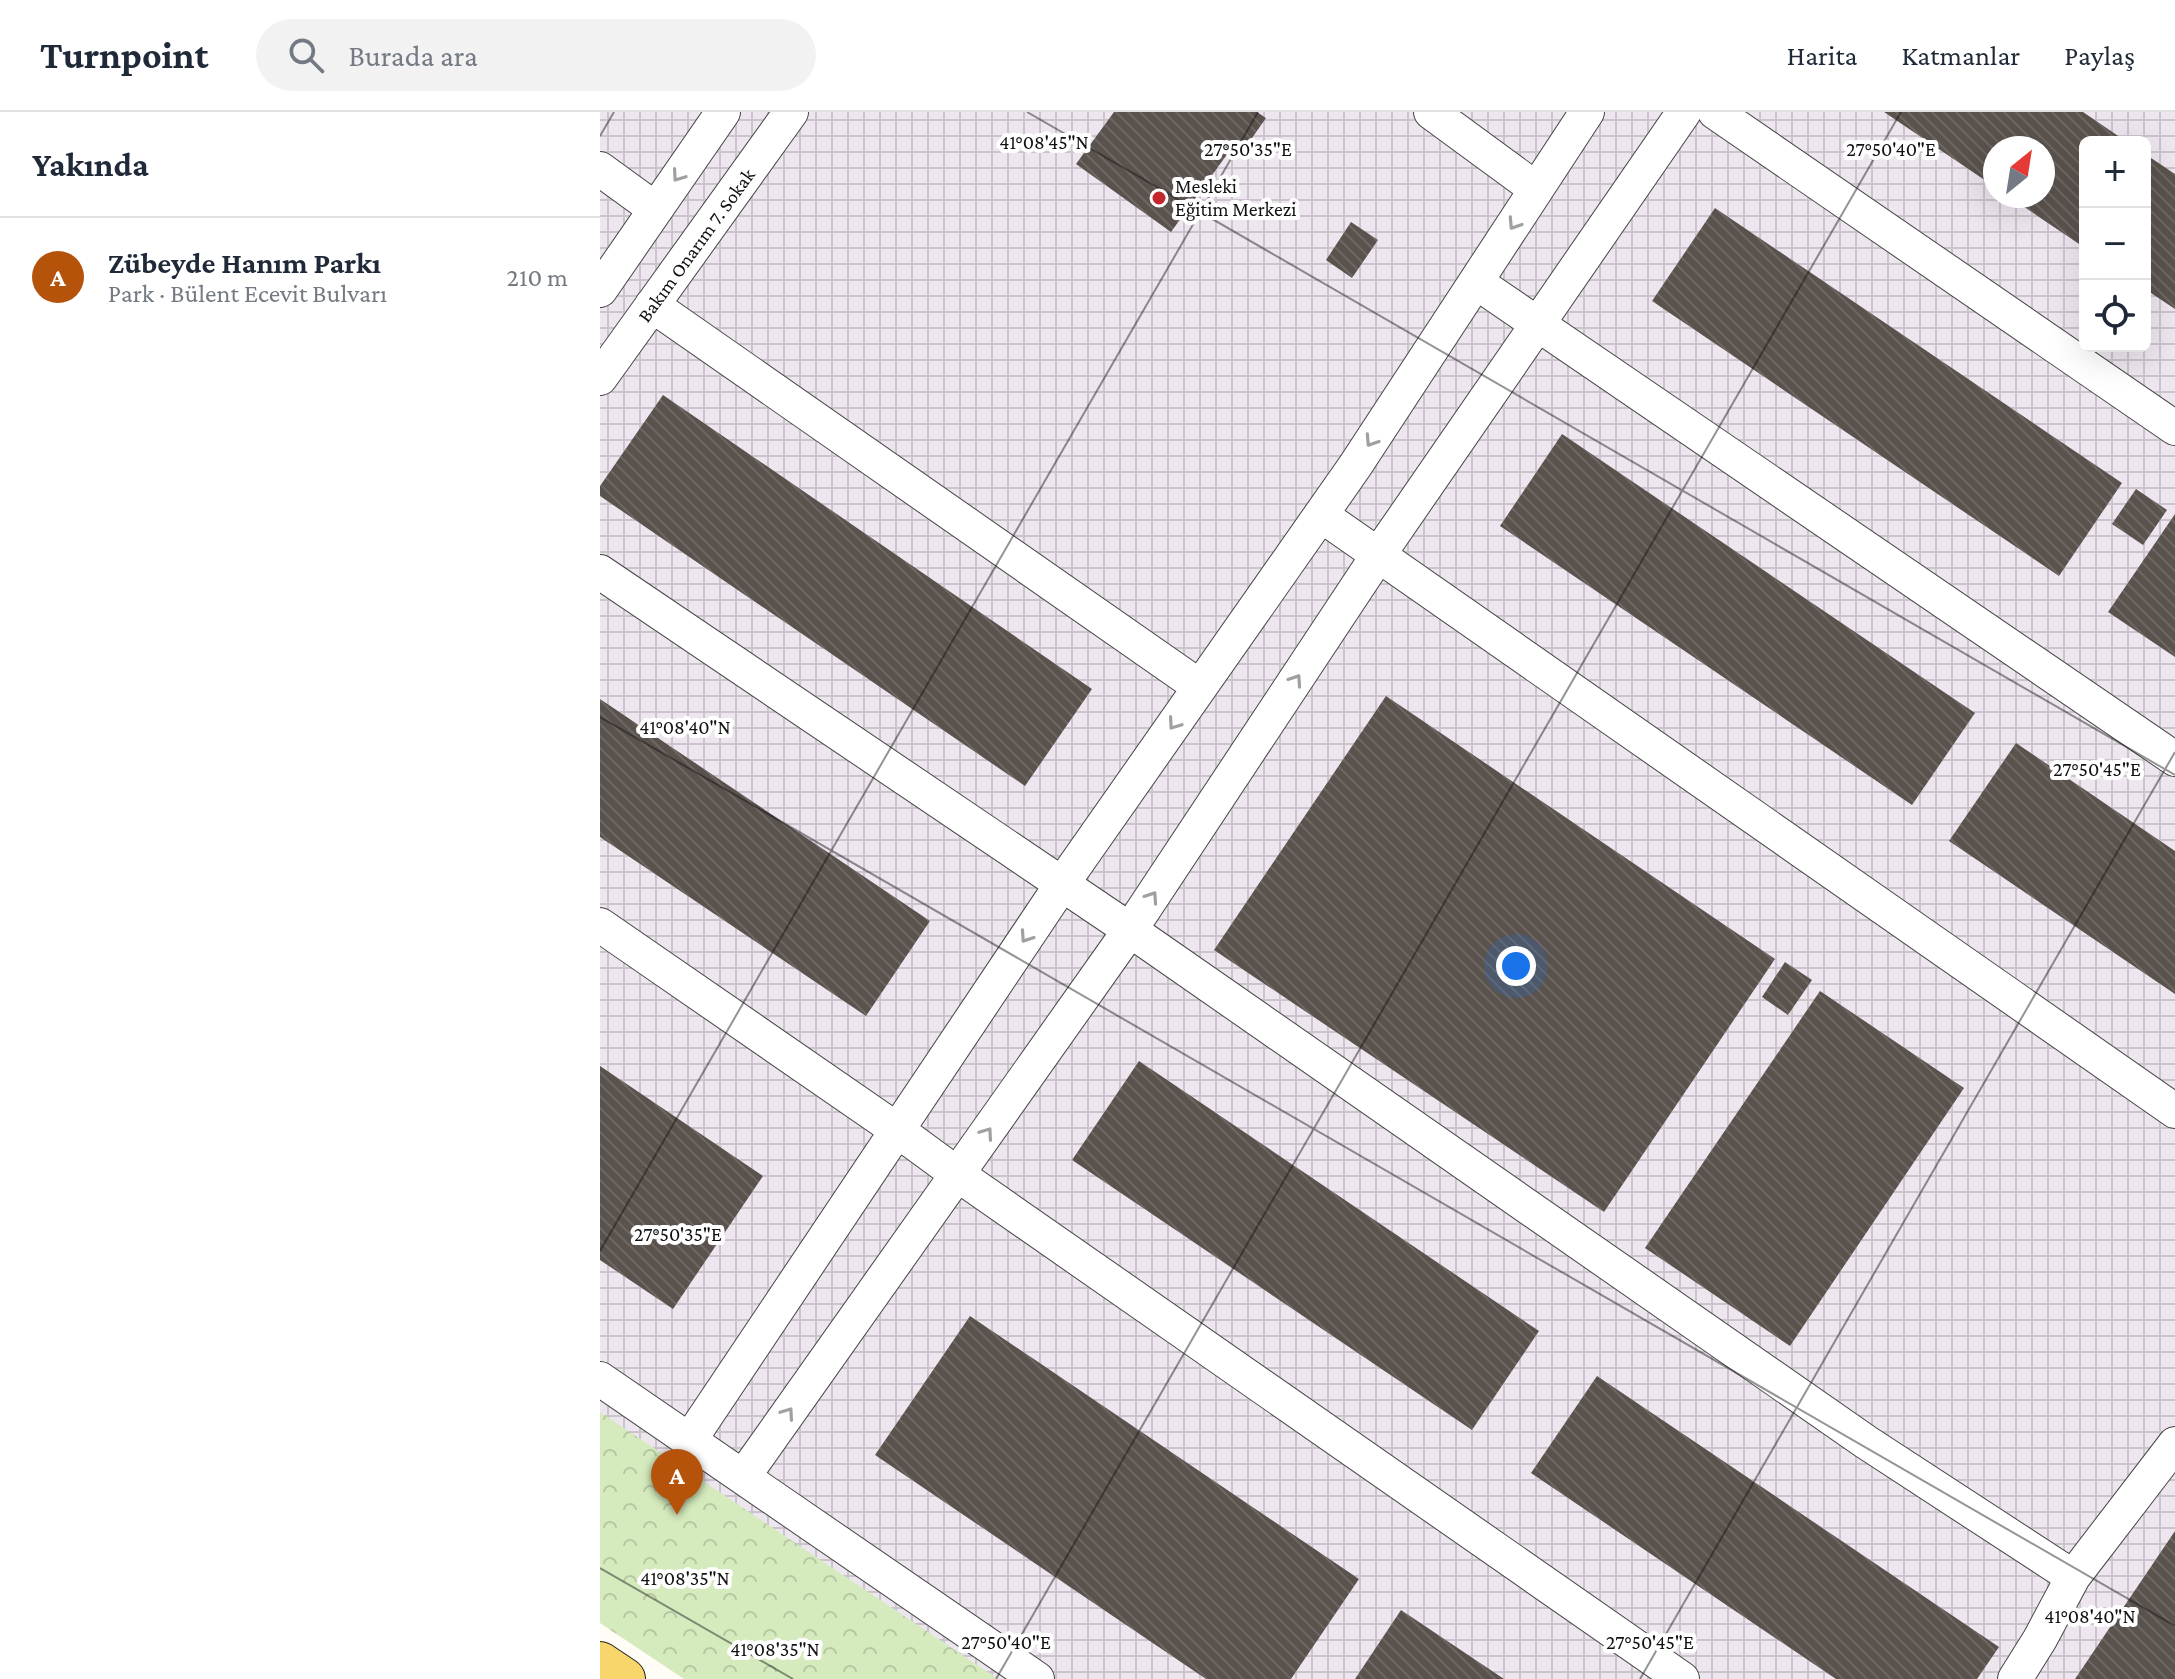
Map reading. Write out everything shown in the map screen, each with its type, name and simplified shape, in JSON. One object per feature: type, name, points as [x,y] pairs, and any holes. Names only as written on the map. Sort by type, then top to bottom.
[{"type":"main road","points":[[600,1663],[624,1679]]},
{"type":"street","points":[[600,290],[723,112]]},
{"type":"street","name":"Bakım Onarım 7. Sokak","points":[[600,378],[791,112]]},
{"type":"street","points":[[1431,112],[1536,189]]},
{"type":"street","points":[[689,1441],[1062,884],[1321,515],[1587,112]]},
{"type":"street","points":[[743,1477],[1130,930],[1379,554],[1684,112]]},
{"type":"street","points":[[1715,112],[2175,428]]},
{"type":"street","points":[[600,169],[655,209]]},
{"type":"street","points":[[1476,282],[2175,759]]},
{"type":"street","points":[[652,305],[1200,687]]},
{"type":"street","points":[[1321,515],[2175,1111]]},
{"type":"street","points":[[600,572],[1130,930],[1853,1433],[2073,1577]]},
{"type":"street","points":[[600,925],[1682,1679]]},
{"type":"street","points":[[600,1379],[1037,1679]]},
{"type":"street","points":[[2015,1679],[2073,1577],[2175,1444]]},
{"type":"shaded area","points":[[600,112],[2175,112],[2175,1679],[969,1679],[600,1431]]},
{"type":"green space","points":[[600,1412],[998,1679],[684,1679],[600,1623]]},
{"type":"building","name":"Mesleki Eğitim Merkezi","points":[[1114,112],[1257,112],[1266,118],[1245,148],[1236,142],[1171,232],[1076,164]]},
{"type":"building","points":[[1884,112],[2083,112],[2118,136],[2079,136],[2079,244],[2026,208],[2055,208],[2055,136],[1983,136],[1983,179]]},
{"type":"building","points":[[2151,158],[2175,174],[2175,309],[2151,293]]},
{"type":"building","points":[[1715,208],[2122,483],[2059,576],[1652,301]]},
{"type":"building","points":[[1351,222],[1378,240],[1352,278],[1326,260]]},
{"type":"building","points":[[663,395],[1092,689],[1025,786],[600,496],[600,486]]},
{"type":"building","points":[[1562,434],[1975,713],[1912,805],[1500,526]]},
{"type":"building","points":[[2136,489],[2167,510],[2143,545],[2112,524]]},
{"type":"building","points":[[2175,514],[2175,657],[2108,612]]},
{"type":"building","points":[[1386,696],[1775,959],[1604,1212],[1214,950]]},
{"type":"building","points":[[600,699],[930,921],[866,1016],[600,837]]},
{"type":"building","points":[[2016,743],[2175,851],[2175,994],[1949,841]]},
{"type":"building","points":[[1785,962],[1812,980],[1788,1015],[1762,997]]},
{"type":"building","points":[[1820,991],[1964,1088],[1790,1346],[1645,1248]]},
{"type":"building","points":[[1139,1061],[1539,1331],[1472,1430],[1072,1160]]},
{"type":"building","points":[[600,1066],[763,1176],[673,1309],[600,1260]]},
{"type":"building","points":[[970,1316],[1359,1579],[1291,1679],[1206,1679],[875,1455]]},
{"type":"building","points":[[1597,1376],[1999,1647],[1977,1679],[1836,1679],[1531,1473]]},
{"type":"building","points":[[2175,1531],[2175,1679],[2075,1679]]},
{"type":"building","points":[[1401,1610],[1504,1679],[1355,1679]]},
{"type":"place","name":"Mesleki Eğitim Merkezi","points":[[1159,198]]},
{"type":"place","name":"Zübeyde Hanım Parkı","points":[[677,1515]]}]
